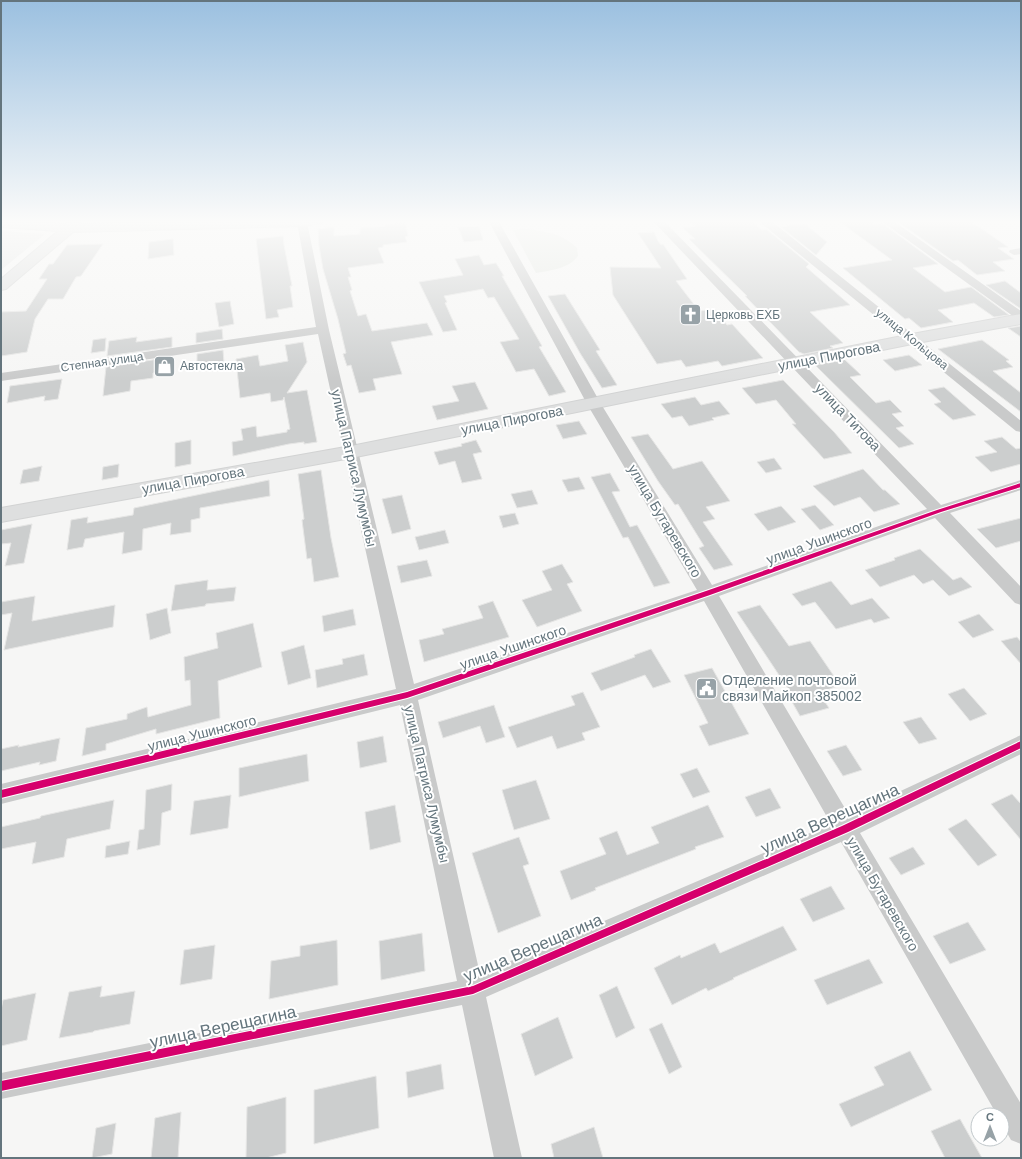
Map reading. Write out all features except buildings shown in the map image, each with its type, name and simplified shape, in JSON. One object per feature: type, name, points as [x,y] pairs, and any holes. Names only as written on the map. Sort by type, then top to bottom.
[{"type":"street","points":[[1,286],[15,274]]},
{"type":"street","name":"улица Патриса Лумумбы","points":[[312,274],[323,330],[473,990],[508,1158]]},
{"type":"street","name":"улица Бутаревского","points":[[523,274],[594,404],[708,593],[1021,1130]]},
{"type":"street","name":"улица Титова","points":[[708,274],[939,511],[1021,598]]},
{"type":"street","name":"улица Кольцова","points":[[832,274],[1021,428]]},
{"type":"street","points":[[960,274],[1021,318]]},
{"type":"street","name":"улица Пирогова","points":[[1,514],[351,452],[1021,318]]},
{"type":"street","name":"Степная улица","points":[[1,377],[323,330]]},
{"type":"street","name":"улица Ушинского","points":[[1,794],[407,696],[708,593],[939,511],[1021,485]]},
{"type":"street","name":"улица Верещагина","points":[[1,1086],[473,990],[845,830],[1021,744]]},
{"type":"cycle path","points":[[1,794],[407,695],[708,593],[939,511],[1021,485]]},
{"type":"cycle path","points":[[1,1086],[473,990],[845,829],[1021,744]]},
{"type":"place","name":"Церковь ЕХБ","points":[[690,315]]},
{"type":"place","name":"Автостекла","points":[[165,366]]},
{"type":"place","name":"Отделение почтовой связи Майкоп 385002","points":[[707,688]]}]
